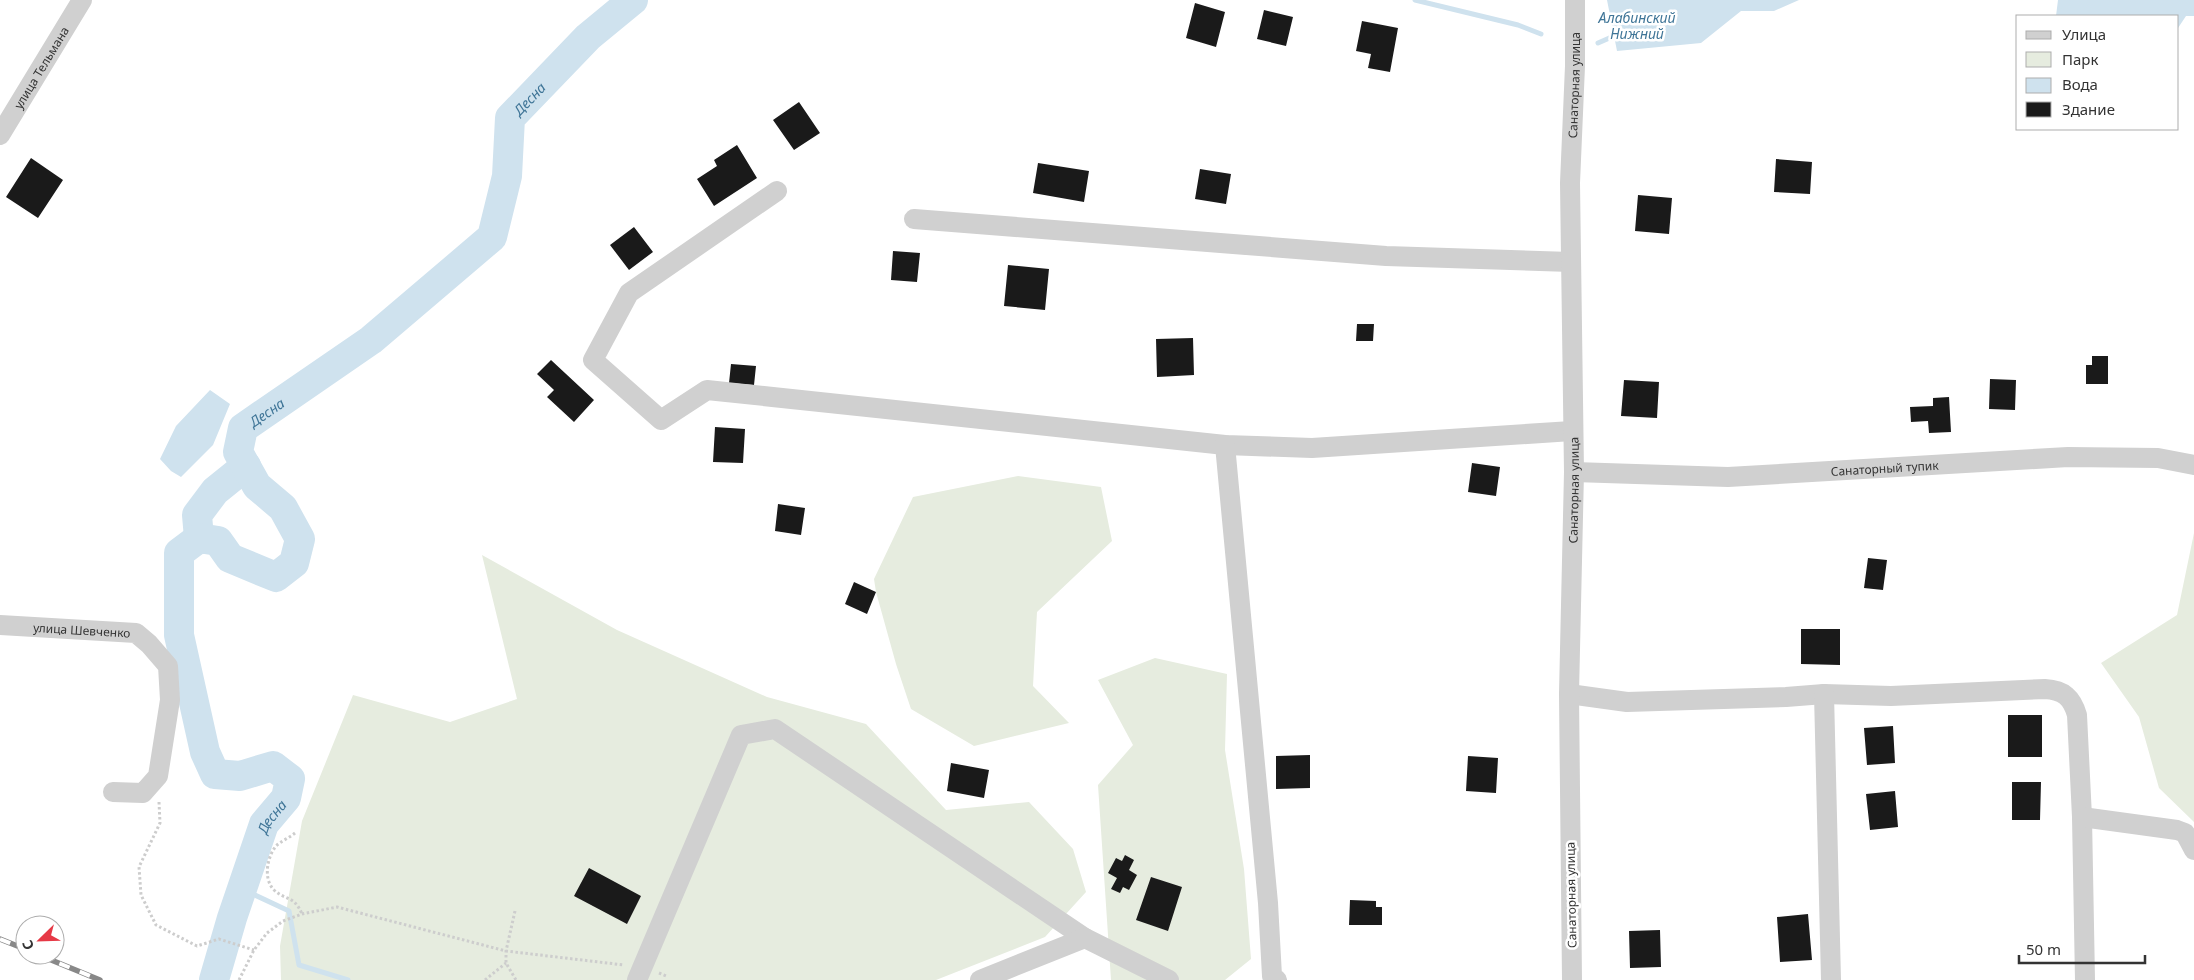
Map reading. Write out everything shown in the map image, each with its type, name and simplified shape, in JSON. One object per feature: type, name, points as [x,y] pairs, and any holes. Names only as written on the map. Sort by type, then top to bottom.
[{"type":"street","name":"улица Тельмана","points":[[0,135],[82,0]]},
{"type":"street","name":"Санаторная улица","points":[[1572,980],[1569,694],[1574,472],[1570,183],[1575,66],[1575,0]]},
{"type":"street","points":[[777,191],[629,293],[593,360],[661,420],[707,390],[1225,445],[1312,448],[1572,431]]},
{"type":"street","points":[[914,219],[1386,256],[1571,262]]},
{"type":"street","points":[[1225,445],[1268,903],[1271,979]]},
{"type":"street","name":"Санаторный тупик","points":[[1574,472],[1728,477],[2068,457],[2158,458],[2194,465]]},
{"type":"street","name":"улица Шевченко","points":[[0,626],[136,634],[149,644],[168,666],[170,700],[158,776]]},
{"type":"street","points":[[1569,694],[1627,702],[1824,694],[1891,696],[2053,689],[2072,700],[2077,715],[2082,817],[2085,980]]},
{"type":"street","points":[[1824,694],[1831,980]]},
{"type":"street","points":[[640,973],[741,735],[775,729],[1085,938],[1169,980]]},
{"type":"street","points":[[113,792],[143,793],[158,776]]},
{"type":"street","points":[[2082,817],[2177,830],[2185,833],[2194,850]]},
{"type":"street","points":[[980,980],[1085,938]]},
{"type":"path","points":[[158,776],[160,823],[140,867],[140,895],[156,925],[197,946],[219,939],[254,950]]},
{"type":"path","points":[[295,833],[278,844],[271,853],[268,866],[268,881],[274,890],[298,903],[302,914]]},
{"type":"path","points":[[239,980],[254,950],[267,933],[283,921],[302,914],[337,907],[506,951],[640,973]]},
{"type":"path","points":[[514,911],[506,951],[506,963],[516,980]]},
{"type":"path","points":[[485,980],[506,963]]},
{"type":"green space","points":[[1018,476],[1101,487],[1112,541],[1037,612],[1033,686],[1069,723],[974,746],[911,709],[896,664],[874,579],[913,497]]},
{"type":"green space","points":[[2194,533],[2194,822],[2159,788],[2139,717],[2101,663],[2177,615]]},
{"type":"green space","points":[[482,555],[617,630],[767,697],[866,724],[946,810],[1029,802],[1073,849],[1086,892],[1045,937],[936,980],[281,980],[280,946],[302,821],[353,695],[450,722],[517,699]]},
{"type":"green space","points":[[1155,658],[1227,674],[1225,750],[1244,869],[1251,959],[1225,980],[1111,980],[1098,785],[1133,745],[1098,680]]},
{"type":"water","name":"Алабинский Нижний","points":[[1607,0],[1799,0],[1774,11],[1741,11],[1701,43],[1617,51]]},
{"type":"water","points":[[2058,0],[2194,0],[2194,16],[2186,16],[2179,26],[2179,15],[2056,15]]},
{"type":"water","points":[[210,390],[230,404],[213,445],[181,477],[171,471],[160,459],[176,426]]},
{"type":"building","points":[[1195,3],[1225,12],[1216,47],[1186,38]]},
{"type":"building","points":[[1264,10],[1293,17],[1286,46],[1257,39]]},
{"type":"building","points":[[1362,21],[1398,28],[1390,72],[1368,68],[1371,54],[1356,51]]},
{"type":"building","points":[[799,102],[820,133],[794,150],[773,120]]},
{"type":"building","points":[[737,145],[757,178],[714,206],[697,179],[717,166],[714,160]]},
{"type":"building","points":[[31,158],[63,180],[38,218],[6,197]]},
{"type":"building","points":[[1776,159],[1812,162],[1810,194],[1774,192]]},
{"type":"building","points":[[1038,163],[1089,171],[1084,202],[1033,193]]},
{"type":"building","points":[[1200,169],[1231,174],[1226,204],[1195,199]]},
{"type":"building","points":[[1638,195],[1672,198],[1669,234],[1635,231]]},
{"type":"building","points":[[634,227],[653,252],[629,270],[610,245]]},
{"type":"building","points":[[893,251],[920,253],[917,282],[891,280]]},
{"type":"building","points":[[1008,265],[1049,269],[1045,310],[1004,306]]},
{"type":"building","points":[[1357,324],[1374,324],[1373,341],[1356,341]]},
{"type":"building","points":[[1193,338],[1194,375],[1157,377],[1156,339]]},
{"type":"building","points":[[2092,356],[2108,356],[2108,384],[2086,384],[2086,365],[2092,365]]},
{"type":"building","points":[[551,360],[594,400],[574,422],[547,397],[554,390],[537,374]]},
{"type":"building","points":[[731,364],[756,366],[754,385],[729,383]]},
{"type":"building","points":[[1990,379],[2016,380],[2015,410],[1989,409]]},
{"type":"building","points":[[1624,380],[1659,382],[1657,418],[1621,416]]},
{"type":"building","points":[[1949,397],[1951,432],[1929,433],[1928,421],[1911,422],[1910,407],[1933,406],[1933,398]]},
{"type":"building","points":[[715,427],[745,429],[743,463],[713,462]]},
{"type":"building","points":[[1472,463],[1500,467],[1496,496],[1468,492]]},
{"type":"building","points":[[778,504],[805,508],[801,535],[775,531]]},
{"type":"building","points":[[1868,558],[1887,560],[1883,590],[1864,588]]},
{"type":"building","points":[[854,582],[876,592],[867,614],[845,604]]},
{"type":"building","points":[[1801,629],[1840,629],[1840,665],[1801,664]]},
{"type":"building","points":[[2008,715],[2042,715],[2042,757],[2008,757]]},
{"type":"building","points":[[1893,726],[1895,763],[1867,765],[1864,728]]},
{"type":"building","points":[[1310,755],[1310,788],[1276,789],[1276,756]]},
{"type":"building","points":[[1468,756],[1498,758],[1496,793],[1466,791]]},
{"type":"building","points":[[951,763],[989,770],[984,798],[947,791]]},
{"type":"building","points":[[2012,782],[2041,782],[2040,820],[2012,820]]},
{"type":"building","points":[[1895,791],[1898,827],[1870,830],[1866,794]]},
{"type":"building","points":[[1125,855],[1134,860],[1129,870],[1137,875],[1129,890],[1123,887],[1120,893],[1111,889],[1117,878],[1108,873],[1116,858],[1122,861]]},
{"type":"building","points":[[589,868],[641,896],[627,924],[574,896]]},
{"type":"building","points":[[1151,877],[1182,887],[1168,931],[1136,920]]},
{"type":"building","points":[[1350,900],[1376,901],[1376,907],[1382,907],[1382,925],[1349,925]]},
{"type":"building","points":[[1808,914],[1812,960],[1780,962],[1777,917]]},
{"type":"building","points":[[1660,930],[1661,967],[1630,968],[1629,931]]},
{"type":"waterway","name":"Десна","points":[[214,980],[232,918],[264,824],[286,798],[290,779],[273,766],[240,776],[215,774],[205,752],[179,635],[179,553],[199,538],[218,541],[230,558],[276,577],[294,563],[300,539],[283,508],[257,486],[238,452],[243,428],[371,340],[492,237],[507,176],[510,118],[588,37],[633,0]]},
{"type":"waterway","points":[[1415,0],[1518,25],[1541,34]]},
{"type":"waterway","points":[[1598,43],[1614,36]]},
{"type":"waterway","points":[[199,538],[197,515],[215,491],[246,466]]},
{"type":"waterway","points":[[242,889],[289,911],[299,965],[348,980]]},
{"type":"railway","points":[[0,939],[15,945]]},
{"type":"railway","points":[[63,965],[100,980]]}]
